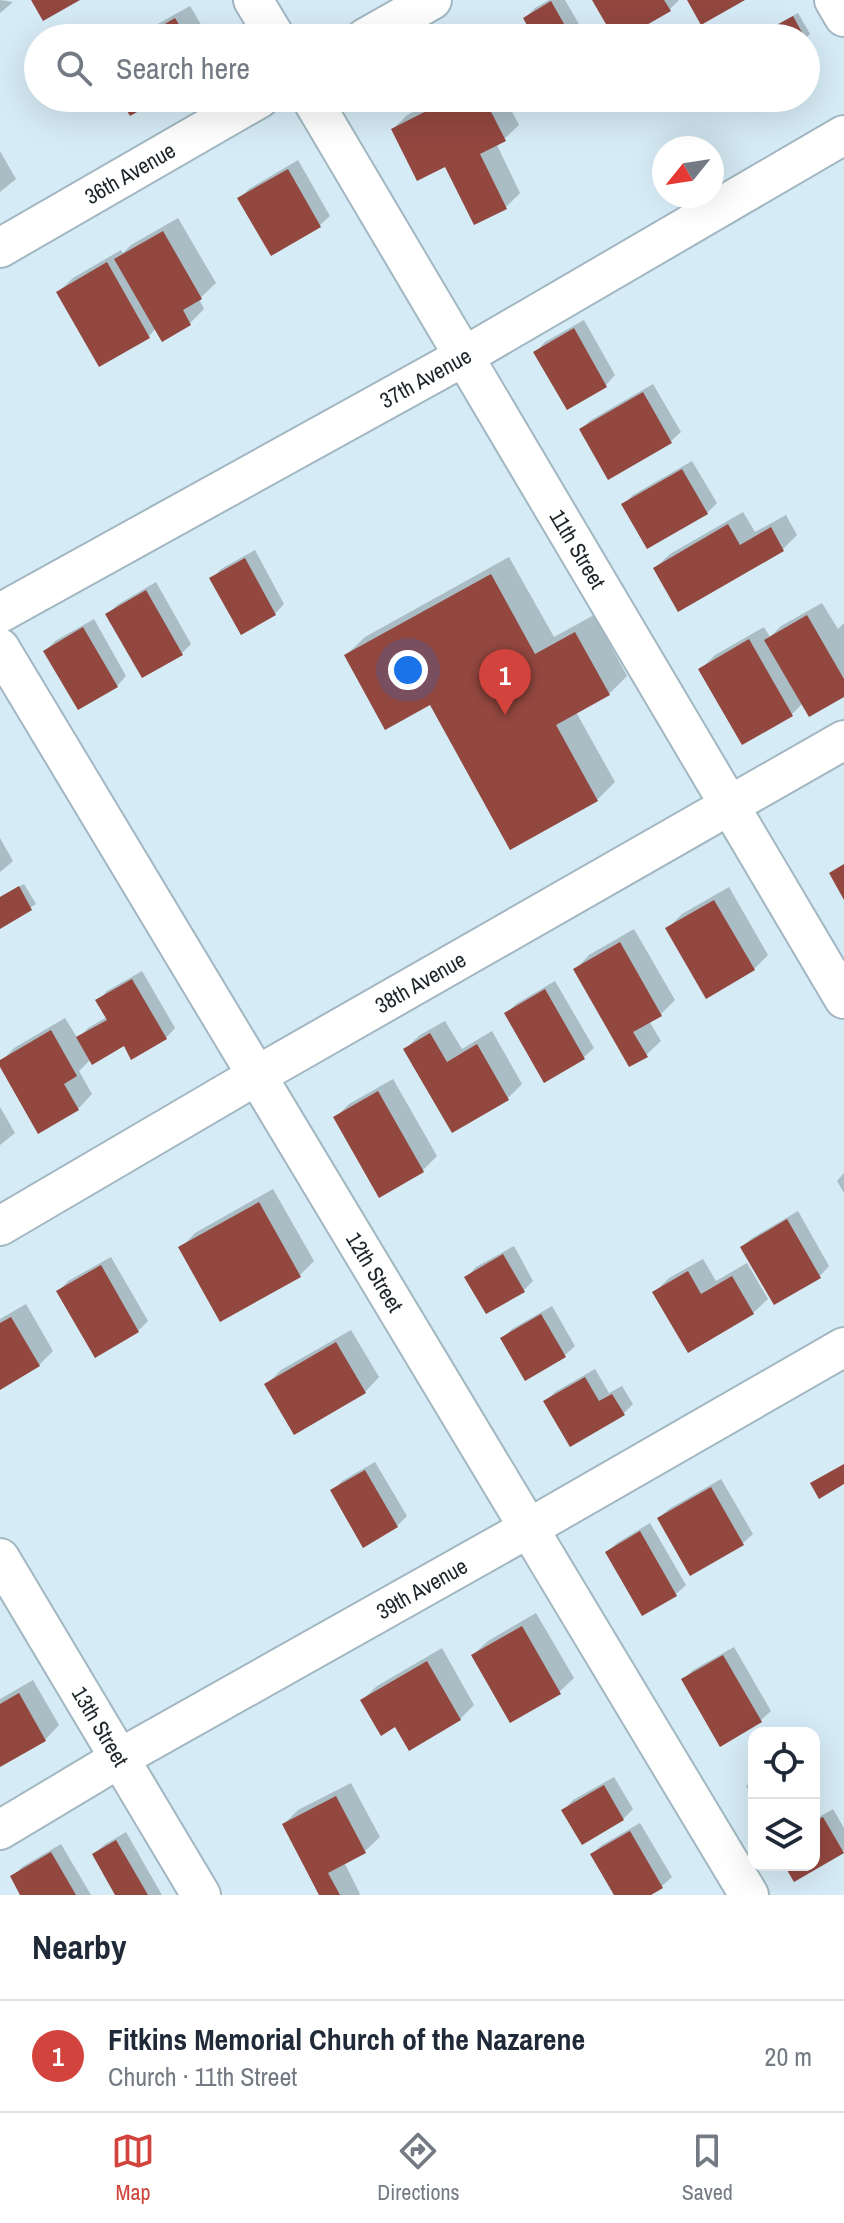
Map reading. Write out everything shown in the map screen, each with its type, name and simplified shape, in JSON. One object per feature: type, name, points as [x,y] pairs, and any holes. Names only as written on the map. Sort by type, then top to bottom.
[{"type":"street","points":[[253,0],[268,24]]},
{"type":"street","points":[[390,24],[432,0]]},
{"type":"street","points":[[834,0],[844,17]]},
{"type":"street","name":"36th Avenue","points":[[0,248],[236,112]]},
{"type":"street","name":"11th Street","points":[[319,112],[844,999]]},
{"type":"street","name":"37th Avenue","points":[[0,613],[463,357],[844,135]]},
{"type":"street","name":"12th Street","points":[[0,648],[749,1895]]},
{"type":"street","name":"38th Avenue","points":[[0,1226],[844,740]]},
{"type":"street","name":"39th Avenue","points":[[0,1830],[120,1758],[844,1347]]},
{"type":"street","name":"13th Street","points":[[0,1558],[201,1895]]},
{"type":"building","points":[[31,0],[80,0],[43,21]]},
{"type":"building","points":[[592,0],[664,0],[671,11],[648,24],[606,24]]},
{"type":"building","points":[[687,0],[745,0],[703,24]]},
{"type":"building","points":[[551,1],[564,24],[526,24],[523,18]]},
{"type":"building","points":[[793,16],[797,24],[778,24]]},
{"type":"building","points":[[175,18],[179,24],[165,24]]},
{"type":"building","points":[[424,112],[491,112],[506,141],[480,154],[507,209],[474,225],[445,167],[417,181],[391,129]]},
{"type":"building","points":[[288,169],[321,227],[271,256],[237,198]]},
{"type":"building","points":[[163,231],[202,299],[183,310],[191,325],[162,342],[114,259]]},
{"type":"building","points":[[107,262],[150,338],[99,367],[56,292]]},
{"type":"building","points":[[574,328],[607,387],[567,410],[533,352]]},
{"type":"building","points":[[643,392],[672,443],[608,480],[579,429]]},
{"type":"building","points":[[682,469],[708,514],[647,549],[621,504]]},
{"type":"building","points":[[728,524],[740,545],[771,527],[784,551],[678,612],[653,568]]},
{"type":"building","points":[[245,558],[276,615],[241,635],[209,578]]},
{"type":"building","points":[[491,574],[535,654],[575,632],[610,695],[556,725],[598,801],[510,850],[430,705],[385,730],[344,655]]},
{"type":"building","points":[[146,590],[183,655],[142,678],[105,614]]},
{"type":"building","points":[[807,615],[844,679],[844,697],[809,717],[764,640]]},
{"type":"building","points":[[83,627],[118,687],[78,710],[43,651]]},
{"type":"building","points":[[749,639],[793,716],[742,745],[698,669]]},
{"type":"building","points":[[844,864],[844,900],[829,873]]},
{"type":"building","points":[[19,886],[32,910],[0,929],[0,897]]},
{"type":"building","points":[[714,900],[755,970],[706,999],[665,928]]},
{"type":"building","points":[[620,942],[662,1016],[633,1032],[648,1057],[629,1067],[573,969]]},
{"type":"building","points":[[132,979],[167,1039],[131,1060],[124,1046],[92,1065],[76,1037],[107,1020],[95,1000]]},
{"type":"building","points":[[545,989],[585,1059],[544,1083],[504,1013]]},
{"type":"building","points":[[51,1030],[77,1076],[64,1084],[79,1110],[38,1134],[0,1067],[0,1060]]},
{"type":"building","points":[[430,1033],[447,1062],[477,1044],[509,1100],[452,1133],[403,1049]]},
{"type":"building","points":[[378,1091],[424,1172],[379,1198],[333,1117]]},
{"type":"building","points":[[259,1202],[301,1277],[220,1322],[178,1247]]},
{"type":"building","points":[[787,1219],[821,1278],[774,1305],[740,1247]]},
{"type":"building","points":[[503,1254],[525,1292],[486,1314],[464,1277]]},
{"type":"building","points":[[101,1265],[139,1332],[95,1358],[56,1291]]},
{"type":"building","points":[[688,1271],[701,1294],[732,1276],[754,1314],[688,1353],[652,1292]]},
{"type":"building","points":[[541,1314],[566,1357],[525,1381],[500,1338]]},
{"type":"building","points":[[11,1317],[40,1366],[0,1390],[0,1323]]},
{"type":"building","points":[[336,1342],[366,1393],[294,1435],[264,1384]]},
{"type":"building","points":[[585,1377],[599,1401],[612,1394],[625,1415],[570,1447],[543,1401]]},
{"type":"building","points":[[844,1464],[844,1484],[819,1499],[810,1483]]},
{"type":"building","points":[[365,1470],[398,1527],[363,1548],[330,1490]]},
{"type":"building","points":[[711,1487],[744,1545],[690,1576],[657,1518]]},
{"type":"building","points":[[640,1531],[677,1596],[642,1616],[605,1552]]},
{"type":"building","points":[[522,1626],[561,1694],[510,1723],[471,1655]]},
{"type":"building","points":[[723,1655],[762,1722],[748,1727],[748,1730],[720,1747],[681,1679]]},
{"type":"building","points":[[427,1661],[461,1720],[409,1751],[395,1727],[381,1736],[360,1700]]},
{"type":"building","points":[[19,1693],[46,1741],[0,1767],[0,1704]]},
{"type":"building","points":[[604,1785],[624,1820],[582,1845],[561,1810]]},
{"type":"building","points":[[336,1796],[366,1853],[328,1873],[340,1895],[319,1895],[282,1824]]},
{"type":"building","points":[[823,1817],[844,1853],[820,1867],[820,1819]]},
{"type":"building","points":[[630,1831],[663,1888],[651,1895],[614,1895],[590,1854]]},
{"type":"building","points":[[116,1840],[148,1895],[115,1895],[92,1854]]},
{"type":"building","points":[[51,1852],[76,1895],[20,1895],[10,1876]]},
{"type":"building","points":[[788,1871],[813,1871],[794,1882]]},
{"type":"place","name":"Fitkins Memorial Church of the Nazarene","points":[[505,715]]}]
